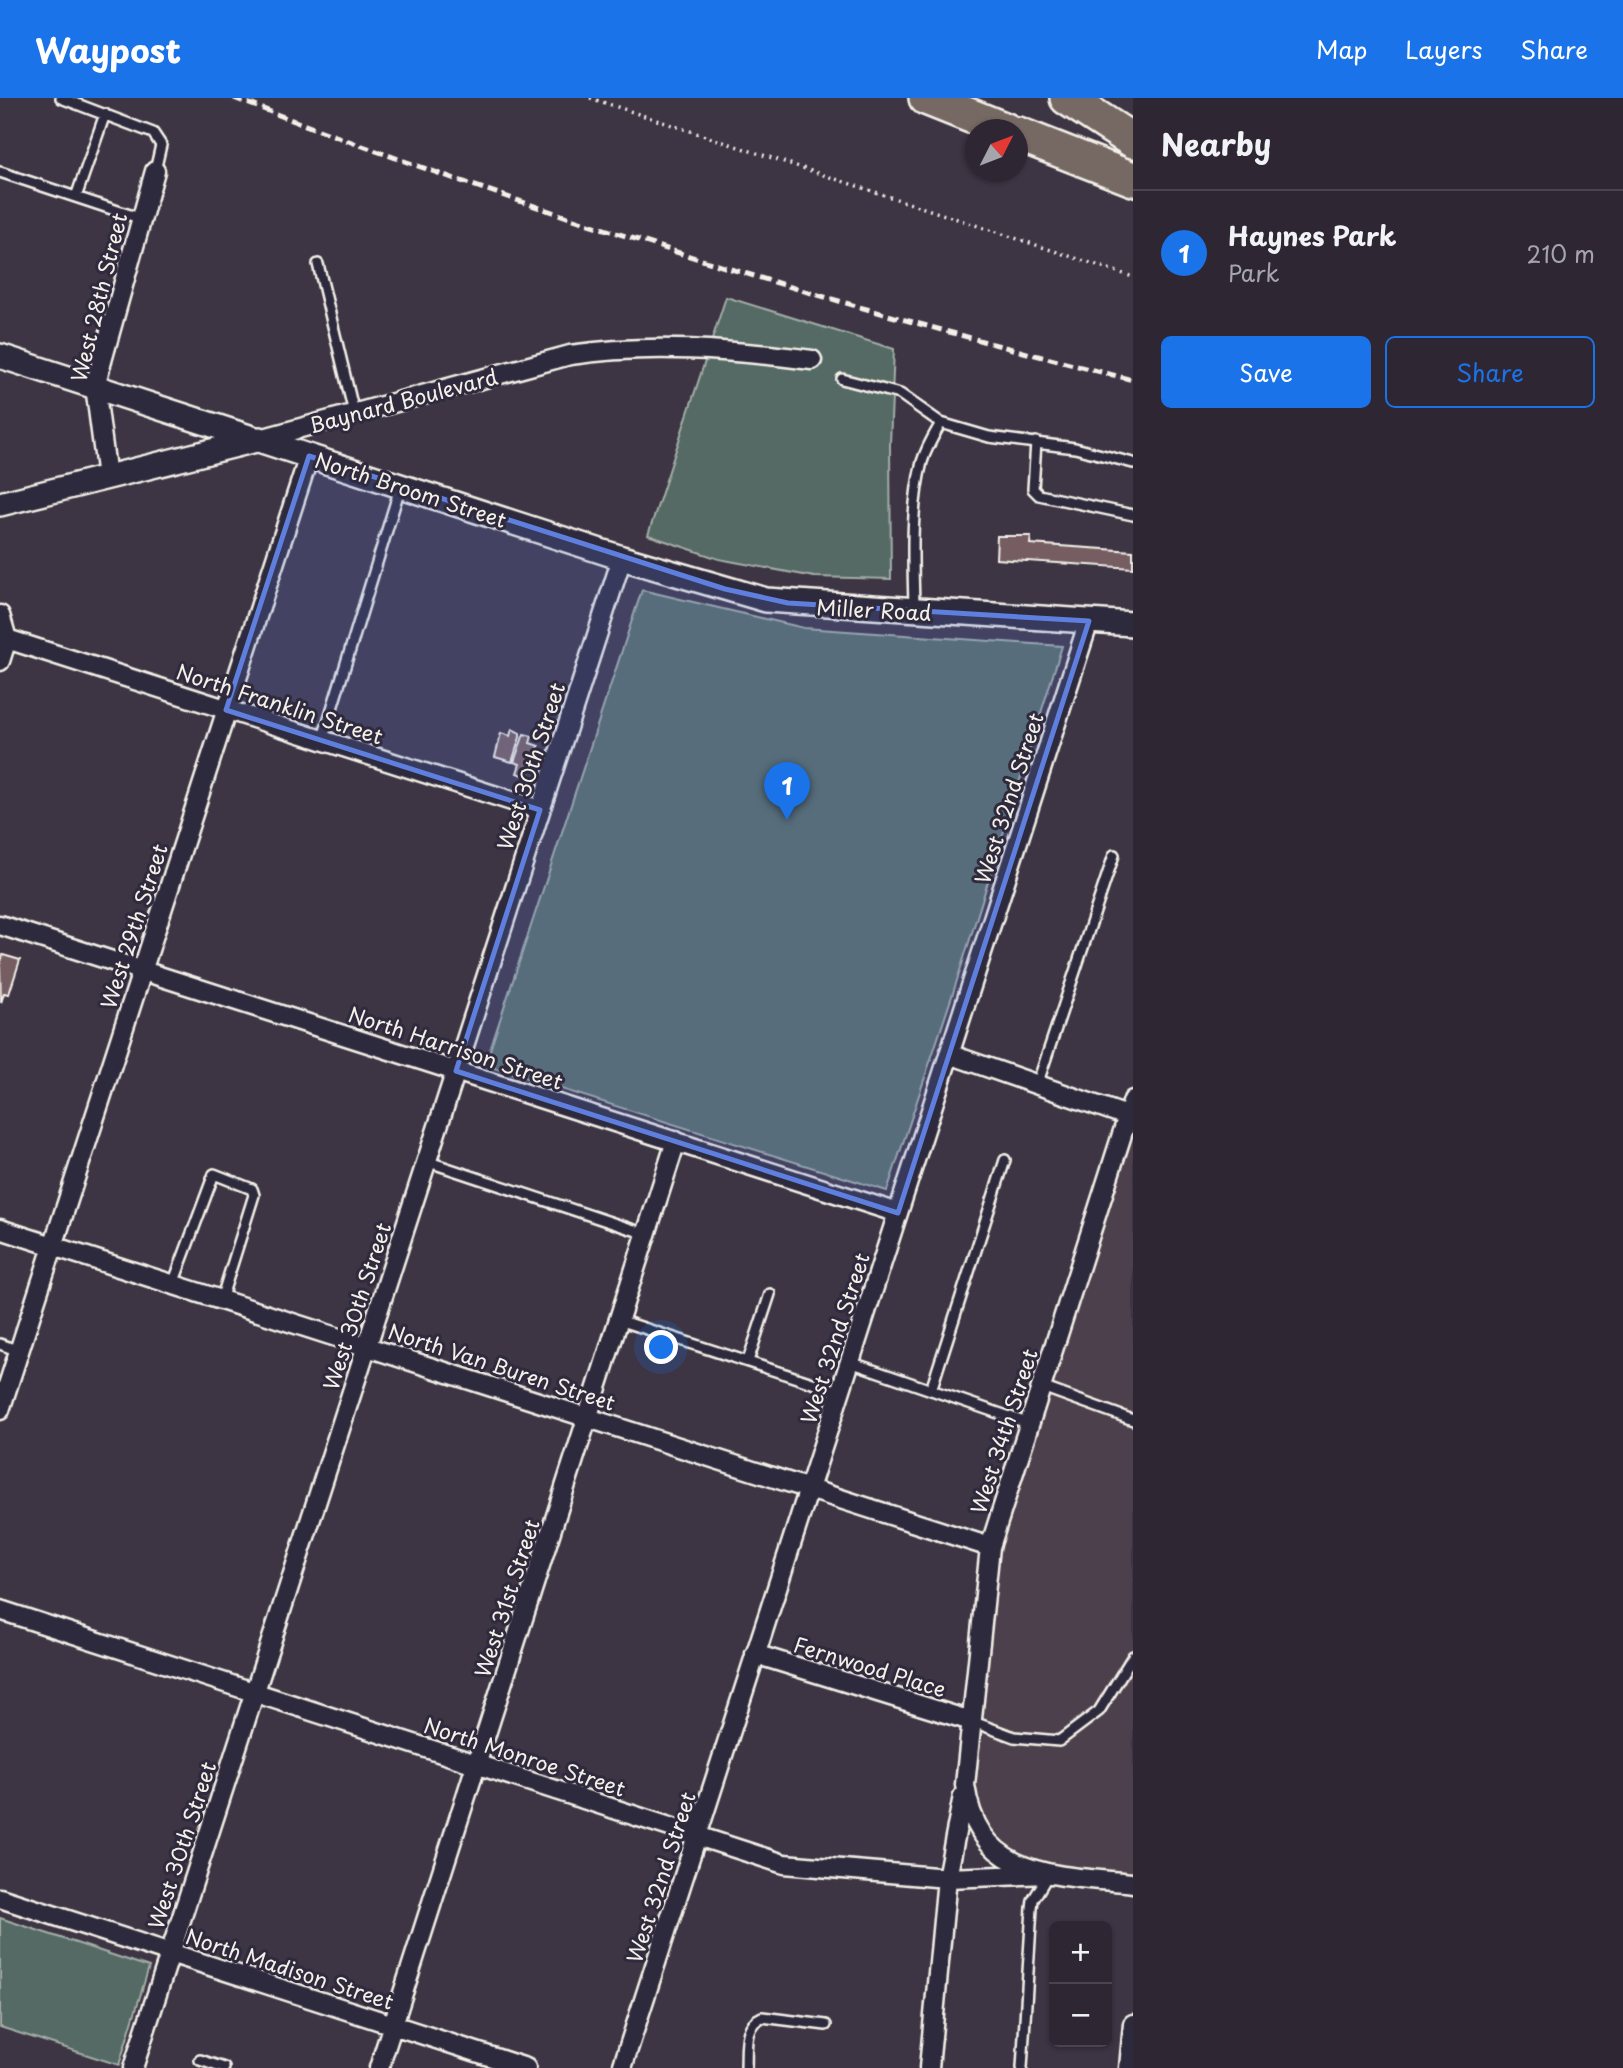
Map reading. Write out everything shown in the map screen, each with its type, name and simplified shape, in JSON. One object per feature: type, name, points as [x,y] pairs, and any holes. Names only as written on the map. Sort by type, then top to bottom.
[{"type":"highway","points":[[926,98],[978,119]]},
{"type":"highway","points":[[1067,98],[1133,141]]},
{"type":"highway","points":[[1028,138],[1133,179]]},
{"type":"street","name":"West 28th Street","points":[[107,477],[95,386],[155,171]]},
{"type":"street","name":"Baynard Boulevard","points":[[0,504],[260,439],[570,355],[599,351],[707,348],[812,360]]},
{"type":"street","name":"North Broom Street","points":[[0,356],[622,558]]},
{"type":"street","name":"West 29th Street","points":[[0,1410],[309,456]]},
{"type":"street","name":"Miller Road","points":[[622,558],[766,600],[1133,624]]},
{"type":"street","name":"West 30th Street","points":[[133,2068],[622,558]]},
{"type":"street","points":[[0,615],[7,639],[0,661]]},
{"type":"street","name":"West 32nd Street","points":[[622,2068],[1089,621]]},
{"type":"street","name":"North Franklin Street","points":[[7,639],[540,810]]},
{"type":"street","name":"North Harrison Street","points":[[0,925],[898,1213]]},
{"type":"street","points":[[949,1054],[1037,1085],[1131,1111]]},
{"type":"street","name":"West 34th Street","points":[[929,2068],[947,1878],[965,1785],[990,1547],[1131,1111]]},
{"type":"street","name":"West 31st Street","points":[[379,2068],[676,1141]]},
{"type":"street","name":"North Van Buren Street","points":[[0,1229],[990,1547]]},
{"type":"street","name":"North Monroe Street","points":[[0,1610],[784,1864],[947,1878],[1049,1874],[1133,1883]]},
{"type":"street","name":"Fernwood Place","points":[[755,1654],[971,1721]]},
{"type":"street","name":"West 34th Street","points":[[965,1785],[969,1808],[980,1833]]},
{"type":"street","name":"North Monroe Street","points":[[980,1833],[1009,1861],[1049,1874]]},
{"type":"street","name":"North Madison Street","points":[[0,1898],[526,2068]]},
{"type":"street","points":[[1129,2068],[1133,2024]]},
{"type":"lane","points":[[61,98],[157,135],[162,145],[155,171]]},
{"type":"lane","points":[[76,197],[105,114]]},
{"type":"lane","points":[[0,172],[142,219]]},
{"type":"lane","points":[[318,264],[354,413]]},
{"type":"lane","points":[[842,379],[900,394],[941,423],[989,437],[1074,448],[1133,463]]},
{"type":"lane","points":[[914,611],[913,537],[918,484],[923,459],[941,423]]},
{"type":"lane","points":[[1037,442],[1033,489],[1039,495],[1133,515]]},
{"type":"lane","points":[[322,741],[401,486]]},
{"type":"lane","points":[[1037,1085],[1114,855]]},
{"type":"lane","points":[[931,1390],[1005,1160]]},
{"type":"lane","points":[[426,1161],[646,1234]]},
{"type":"lane","points":[[173,1284],[214,1174],[252,1189],[254,1195],[221,1300]]},
{"type":"lane","points":[[748,1361],[770,1294]]},
{"type":"lane","points":[[618,1321],[840,1392]]},
{"type":"lane","points":[[0,1344],[19,1351]]},
{"type":"lane","points":[[850,1362],[1030,1424]]},
{"type":"lane","points":[[1042,1387],[1133,1420]]},
{"type":"lane","points":[[971,1721],[1014,1737],[1059,1741],[1099,1711],[1133,1656]]},
{"type":"lane","points":[[1022,2068],[1033,1900],[1049,1874]]},
{"type":"lane","points":[[746,2068],[749,2029],[754,2020],[762,2017],[827,2025]]},
{"type":"lane","points":[[200,2060],[224,2068]]},
{"type":"path","points":[[590,98],[1133,277]]},
{"type":"highlighted area","points":[[309,456],[725,589],[788,603],[1089,621],[898,1213],[456,1071],[540,810],[226,710]]},
{"type":"shaded area","points":[[1133,1118],[1133,1882],[1009,1861],[967,1799],[990,1547]]},
{"type":"green space","points":[[726,297],[894,349],[890,444],[891,579],[814,577],[719,559],[648,535]]},
{"type":"green space","points":[[642,590],[804,628],[1062,646],[953,993],[887,1191],[485,1065]]},
{"type":"green space","points":[[0,1918],[149,1967],[119,2065],[0,2027]]},
{"type":"building","points":[[997,536],[1031,536],[1030,544],[1133,551],[1133,568],[996,559]]},
{"type":"building","points":[[512,729],[520,733],[520,737],[512,762],[495,757],[501,733],[510,736]]},
{"type":"building","points":[[524,734],[532,736],[530,743],[539,746],[527,776],[517,773],[520,764],[514,762]]},
{"type":"building","points":[[3,955],[20,960],[9,994],[4,993],[1,1003],[0,965]]},
{"type":"railway","points":[[234,98],[455,179],[679,253],[905,320],[1133,380]]},
{"type":"place","name":"Haynes Park","points":[[787,820]]}]
